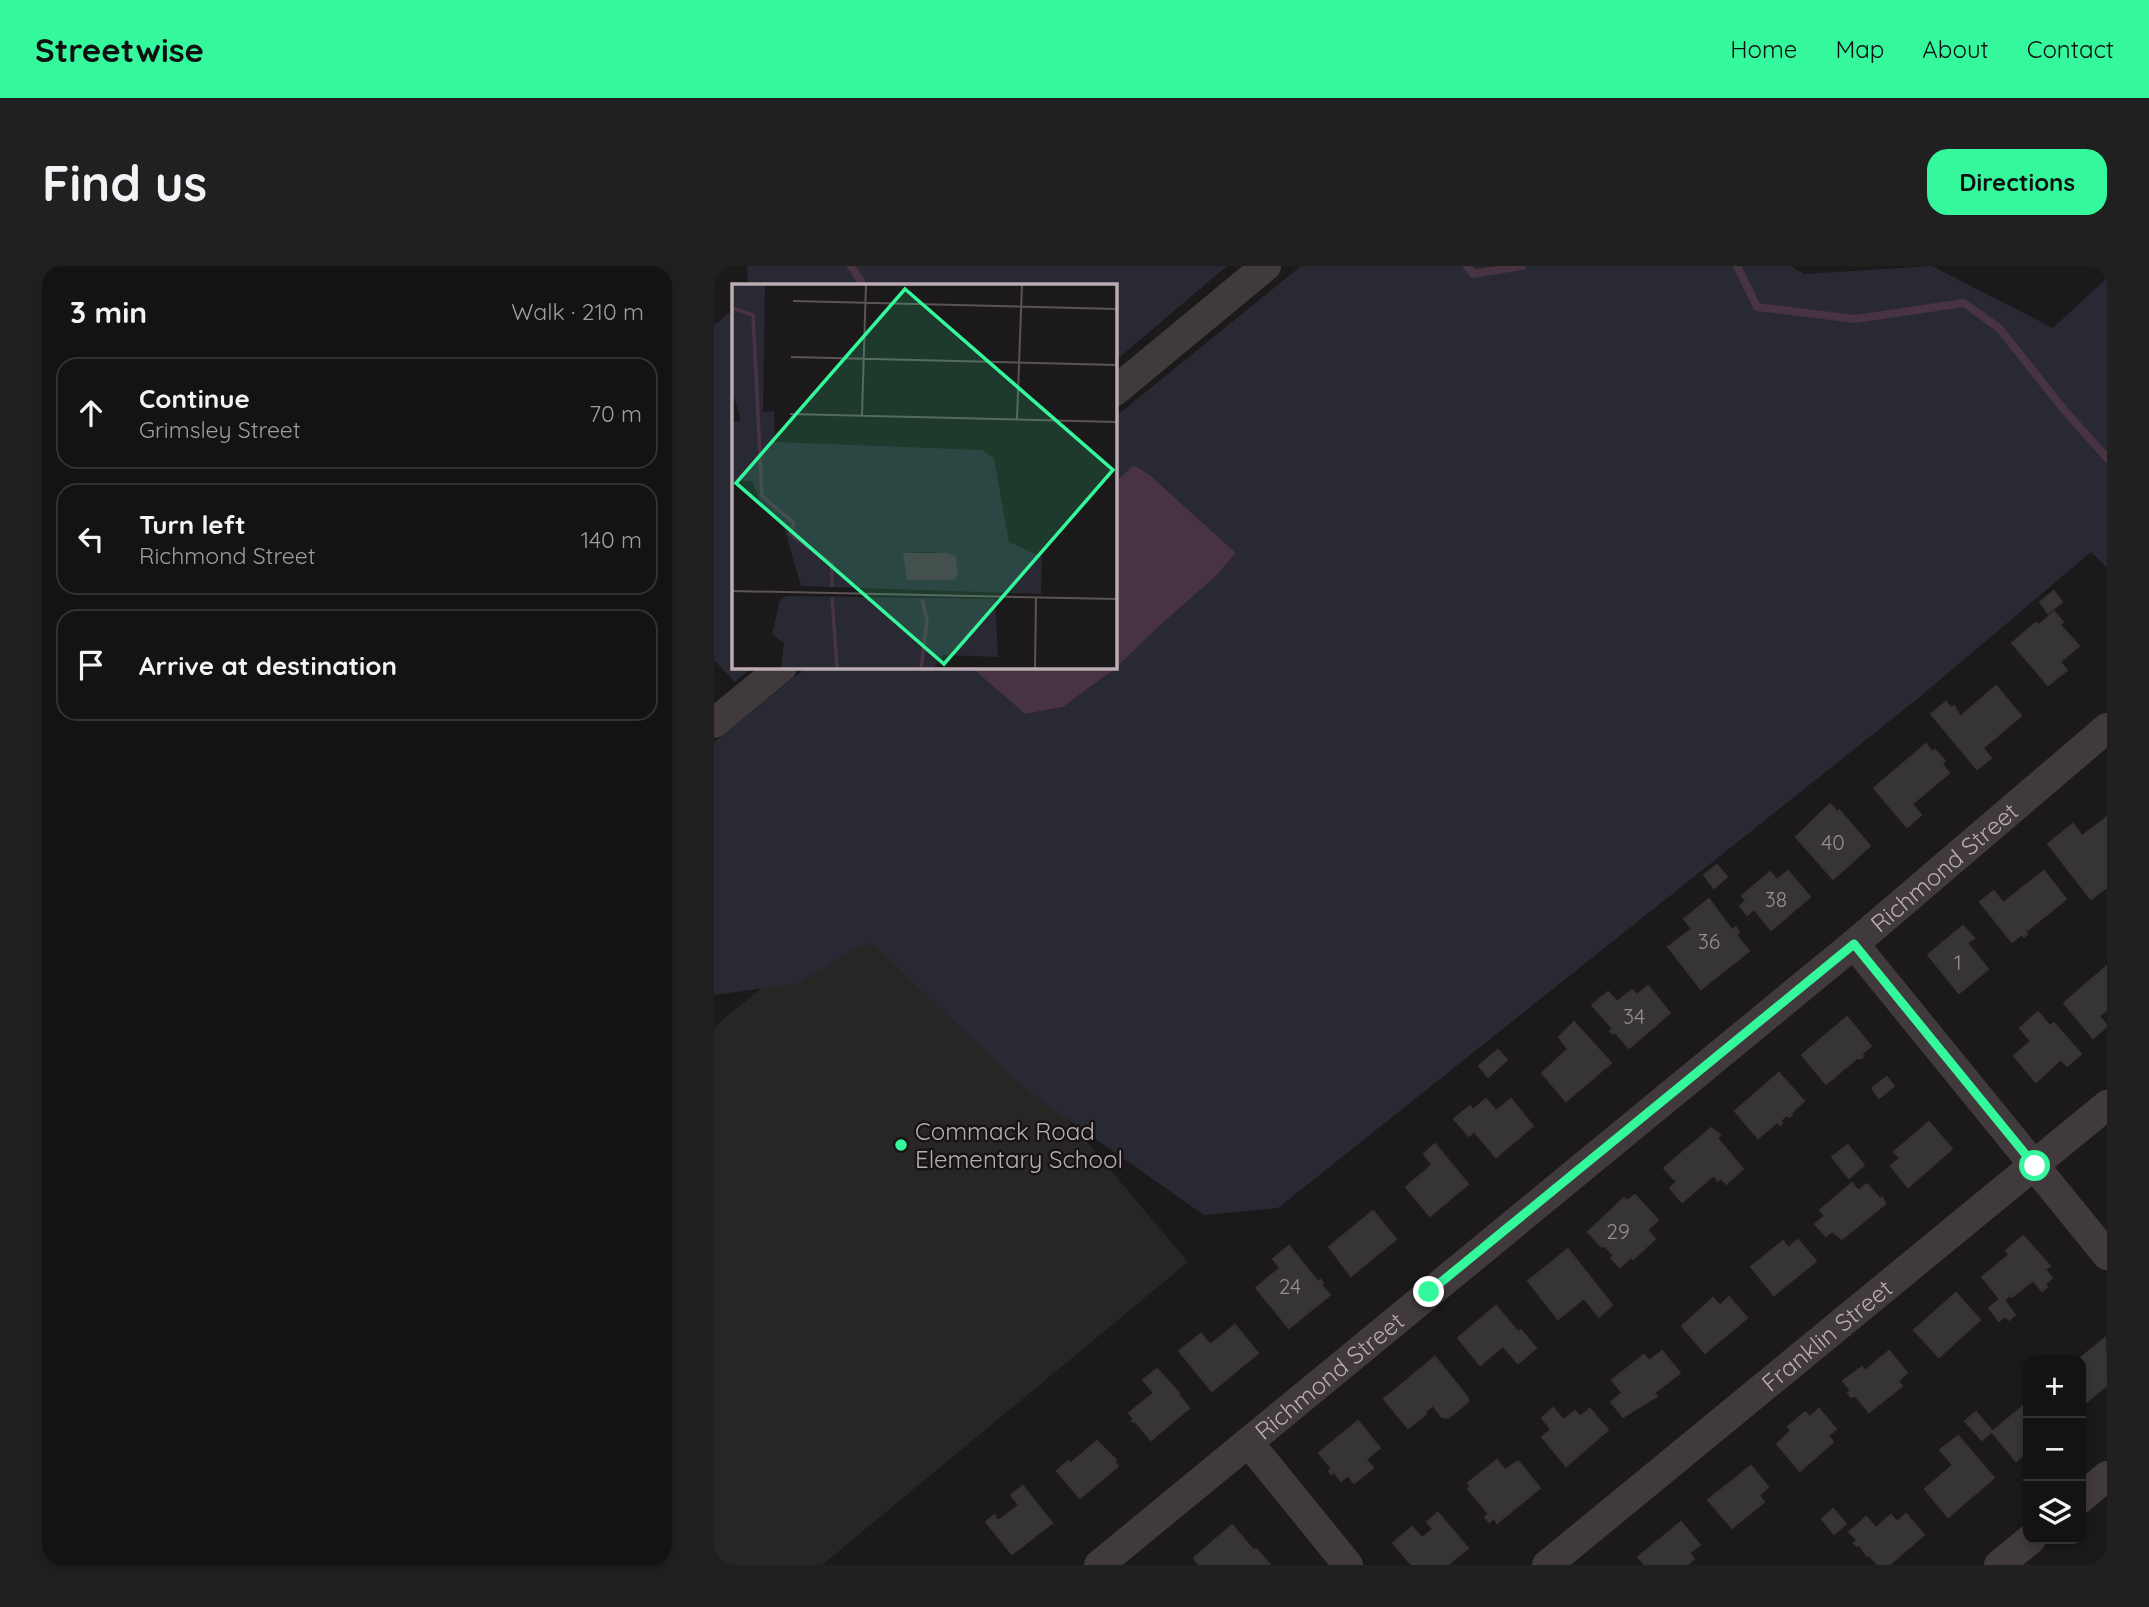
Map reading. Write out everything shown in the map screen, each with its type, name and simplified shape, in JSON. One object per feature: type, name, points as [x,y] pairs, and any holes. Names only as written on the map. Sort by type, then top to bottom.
[{"type":"street","points":[[1116,390],[1266,266]]},
{"type":"street","points":[[714,723],[781,668]]},
{"type":"street","name":"Richmond Street","points":[[1099,1565],[1854,944],[2107,728]]},
{"type":"street","points":[[1854,944],[2107,1255]]},
{"type":"street","name":"Franklin Street","points":[[1547,1565],[2107,1105]]},
{"type":"street","points":[[1249,1443],[1348,1565]]},
{"type":"street","points":[[2086,1494],[2107,1476]]},
{"type":"street","points":[[1999,1565],[2025,1544]]},
{"type":"shaded area","points":[[747,266],[1227,266],[1116,360],[1116,284],[748,284]]},
{"type":"shaded area","points":[[1301,266],[1791,266],[1804,274],[1932,266],[2053,328],[2107,278],[2107,568],[2091,552],[1921,696],[1278,1208],[1204,1215],[1030,1093],[871,943],[796,984],[714,995],[714,742],[806,668],[972,668],[1025,714],[1063,707],[1116,668],[1216,576],[1236,553],[1151,476],[1134,466],[1116,481],[1116,416]]},
{"type":"shaded area","points":[[732,311],[732,668],[752,668],[735,682],[714,660],[714,325]]},
{"type":"shaded area","points":[[1134,465],[1151,476],[1236,553],[1216,576],[1116,668],[1116,481]]},
{"type":"shaded area","points":[[972,668],[1116,668],[1063,707],[1025,714]]},
{"type":"shaded area","name":"Commack Road Elementary School","points":[[877,893],[1188,1262],[822,1565],[714,1565],[714,1027]]},
{"type":"building","points":[[2054,591],[2062,602],[2048,613],[2040,602]]},
{"type":"building","points":[[2054,612],[2063,622],[2060,625],[2079,646],[2060,662],[2067,670],[2048,685],[2012,643]]},
{"type":"building","points":[[1996,686],[2021,716],[1983,748],[1991,758],[1977,769],[1931,714],[1946,702],[1951,708],[1954,706],[1960,717]]},
{"type":"building","points":[[1926,744],[1945,761],[1942,764],[1949,773],[1912,804],[1921,815],[1907,827],[1874,788]]},
{"type":"building","points":[[1830,804],[1837,812],[1839,810],[1870,846],[1833,879],[1796,837]]},
{"type":"building","points":[[2107,817],[2107,887],[2091,899],[2048,844],[2073,824],[2082,836]]},
{"type":"building","points":[[1717,865],[1727,877],[1714,888],[1704,875]]},
{"type":"building","points":[[1788,871],[1810,897],[1771,930],[1754,909],[1747,915],[1740,906],[1746,901],[1742,896],[1770,872],[1777,880]]},
{"type":"building","points":[[2044,871],[2066,899],[2025,932],[2027,934],[2024,937],[2022,934],[2012,942],[1980,902],[1994,891],[2003,903]]},
{"type":"building","points":[[1709,899],[1732,930],[1736,927],[1739,932],[1736,935],[1749,951],[1701,989],[1668,947],[1692,929],[1684,919]]},
{"type":"building","points":[[1963,926],[1974,938],[1967,943],[1988,969],[1959,993],[1928,955]]},
{"type":"building","points":[[2107,966],[2107,1010],[2099,1016],[2107,1026],[2093,1038],[2064,1003]]},
{"type":"building","points":[[1648,986],[1670,1013],[1629,1048],[1615,1032],[1613,1034],[1610,1031],[1613,1029],[1592,1005],[1608,992],[1617,1002],[1632,990],[1637,995]]},
{"type":"building","points":[[2038,1012],[2050,1026],[2054,1023],[2081,1054],[2067,1066],[2061,1059],[2036,1082],[2014,1056],[2031,1041],[2020,1028]]},
{"type":"building","points":[[1847,1017],[1871,1046],[1861,1054],[1864,1056],[1860,1059],[1858,1057],[1826,1084],[1802,1055]]},
{"type":"building","points":[[1574,1022],[1611,1063],[1566,1101],[1542,1073],[1568,1049],[1559,1037]]},
{"type":"building","points":[[1498,1050],[1507,1060],[1488,1077],[1479,1066]]},
{"type":"building","points":[[1779,1073],[1804,1101],[1792,1115],[1787,1115],[1780,1121],[1780,1125],[1777,1122],[1758,1138],[1735,1111]]},
{"type":"building","points":[[1887,1077],[1894,1086],[1879,1098],[1872,1088]]},
{"type":"building","points":[[1486,1099],[1496,1111],[1511,1099],[1533,1126],[1496,1157],[1474,1131],[1469,1136],[1454,1119],[1470,1106],[1473,1110]]},
{"type":"building","points":[[1929,1122],[1952,1149],[1908,1187],[1891,1166],[1900,1158],[1894,1152]]},
{"type":"building","points":[[1711,1128],[1720,1135],[1717,1138],[1743,1169],[1726,1184],[1721,1178],[1718,1181],[1714,1175],[1682,1202],[1670,1188],[1677,1182],[1664,1168]]},
{"type":"building","points":[[1435,1144],[1468,1184],[1430,1216],[1406,1187],[1432,1165],[1424,1154]]},
{"type":"building","points":[[1848,1145],[1864,1165],[1849,1178],[1832,1157]]},
{"type":"building","points":[[1852,1183],[1858,1191],[1867,1184],[1880,1199],[1882,1197],[1885,1204],[1842,1239],[1832,1231],[1826,1236],[1815,1224],[1825,1216],[1820,1210]]},
{"type":"building","points":[[1635,1195],[1658,1220],[1647,1230],[1655,1239],[1620,1267],[1604,1245],[1602,1247],[1588,1232],[1624,1198],[1627,1201]]},
{"type":"building","points":[[1373,1211],[1396,1239],[1351,1276],[1329,1247]]},
{"type":"building","points":[[2023,1236],[2050,1266],[2045,1269],[2052,1278],[2042,1291],[2033,1280],[2012,1297],[2010,1295],[2004,1300],[2015,1315],[2009,1320],[2005,1316],[1999,1321],[1989,1308],[2000,1299],[1982,1277],[2009,1255],[2006,1251]]},
{"type":"building","points":[[1798,1240],[1816,1261],[1774,1295],[1751,1267],[1783,1241],[1788,1248]]},
{"type":"building","points":[[1289,1246],[1318,1282],[1321,1280],[1321,1285],[1330,1295],[1289,1328],[1256,1288],[1280,1268],[1273,1259]]},
{"type":"building","points":[[1568,1249],[1612,1305],[1599,1317],[1584,1298],[1558,1319],[1528,1281]]},
{"type":"building","points":[[1956,1293],[1980,1320],[1939,1357],[1914,1330]]},
{"type":"building","points":[[1729,1297],[1747,1318],[1705,1353],[1682,1326],[1713,1298],[1720,1306]]},
{"type":"building","points":[[1496,1306],[1536,1348],[1518,1363],[1503,1346],[1480,1365],[1458,1338]]},
{"type":"building","points":[[1235,1325],[1258,1353],[1212,1391],[1179,1351],[1201,1334],[1210,1345]]},
{"type":"building","points":[[2105,1338],[2107,1385],[2086,1402],[2086,1355]]},
{"type":"building","points":[[1662,1351],[1680,1373],[1654,1393],[1657,1396],[1623,1417],[1611,1402],[1622,1393],[1612,1380],[1644,1355],[1649,1361]]},
{"type":"building","points":[[1889,1351],[1907,1373],[1898,1381],[1902,1386],[1869,1412],[1855,1395],[1851,1397],[1848,1393],[1851,1391],[1843,1381],[1862,1367],[1865,1371]]},
{"type":"building","points":[[1435,1357],[1468,1398],[1468,1402],[1448,1418],[1442,1417],[1433,1405],[1408,1428],[1384,1399]]},
{"type":"building","points":[[1157,1369],[1189,1408],[1151,1440],[1136,1422],[1132,1421],[1134,1419],[1129,1413],[1154,1393],[1143,1380]]},
{"type":"building","points":[[2023,1406],[2023,1455],[2016,1461],[1992,1432]]},
{"type":"building","points":[[1553,1408],[1563,1420],[1575,1411],[1580,1417],[1590,1409],[1608,1430],[1566,1466],[1542,1437],[1551,1430],[1542,1418]]},
{"type":"building","points":[[1819,1409],[1836,1429],[1828,1436],[1833,1442],[1800,1471],[1777,1444],[1791,1431],[1788,1427],[1805,1412],[1810,1417]]},
{"type":"building","points":[[1976,1412],[1992,1431],[1982,1440],[1965,1421]]},
{"type":"building","points":[[1358,1421],[1380,1448],[1366,1459],[1373,1468],[1354,1483],[1348,1475],[1341,1481],[1334,1472],[1331,1474],[1329,1471],[1332,1469],[1319,1453]]},
{"type":"building","points":[[1958,1436],[1994,1478],[1948,1517],[1925,1489],[1953,1465],[1940,1450]]},
{"type":"building","points":[[1097,1441],[1116,1460],[1118,1466],[1080,1498],[1057,1471]]},
{"type":"building","points":[[1497,1460],[1505,1470],[1518,1461],[1540,1488],[1497,1523],[1494,1518],[1489,1522],[1485,1517],[1489,1514],[1468,1489],[1471,1486],[1468,1483]]},
{"type":"building","points":[[1751,1466],[1768,1487],[1759,1495],[1764,1502],[1732,1528],[1708,1500]]},
{"type":"building","points":[[1023,1486],[1052,1523],[1012,1554],[986,1522],[994,1515],[998,1521],[1019,1505],[1011,1495]]},
{"type":"building","points":[[1833,1509],[1846,1524],[1834,1534],[1822,1519]]},
{"type":"building","points":[[1438,1513],[1468,1548],[1447,1565],[1412,1565],[1393,1543],[1412,1527],[1422,1538],[1433,1529],[1427,1522]]},
{"type":"building","points":[[1906,1514],[1924,1535],[1889,1565],[1878,1565],[1868,1554],[1867,1556],[1859,1544],[1857,1546],[1854,1543],[1857,1540],[1849,1532],[1866,1517],[1876,1528],[1891,1515],[1897,1522]]},
{"type":"building","points":[[1681,1522],[1700,1545],[1689,1553],[1694,1559],[1687,1565],[1645,1565],[1638,1557]]},
{"type":"building","points":[[1232,1525],[1270,1565],[1199,1565],[1194,1558]]},
{"type":"waterway","points":[[851,266],[862,284]]},
{"type":"waterway","points":[[1467,266],[1473,274],[1522,266]]},
{"type":"waterway","points":[[1737,266],[1757,307],[1855,319],[1964,303],[1999,328],[2065,411],[2107,458]]},
{"type":"place","name":"Commack Road Elementary School","points":[[901,1145]]},
{"type":"route","points":[[1429,1292],[1854,944],[2035,1166]]}]
